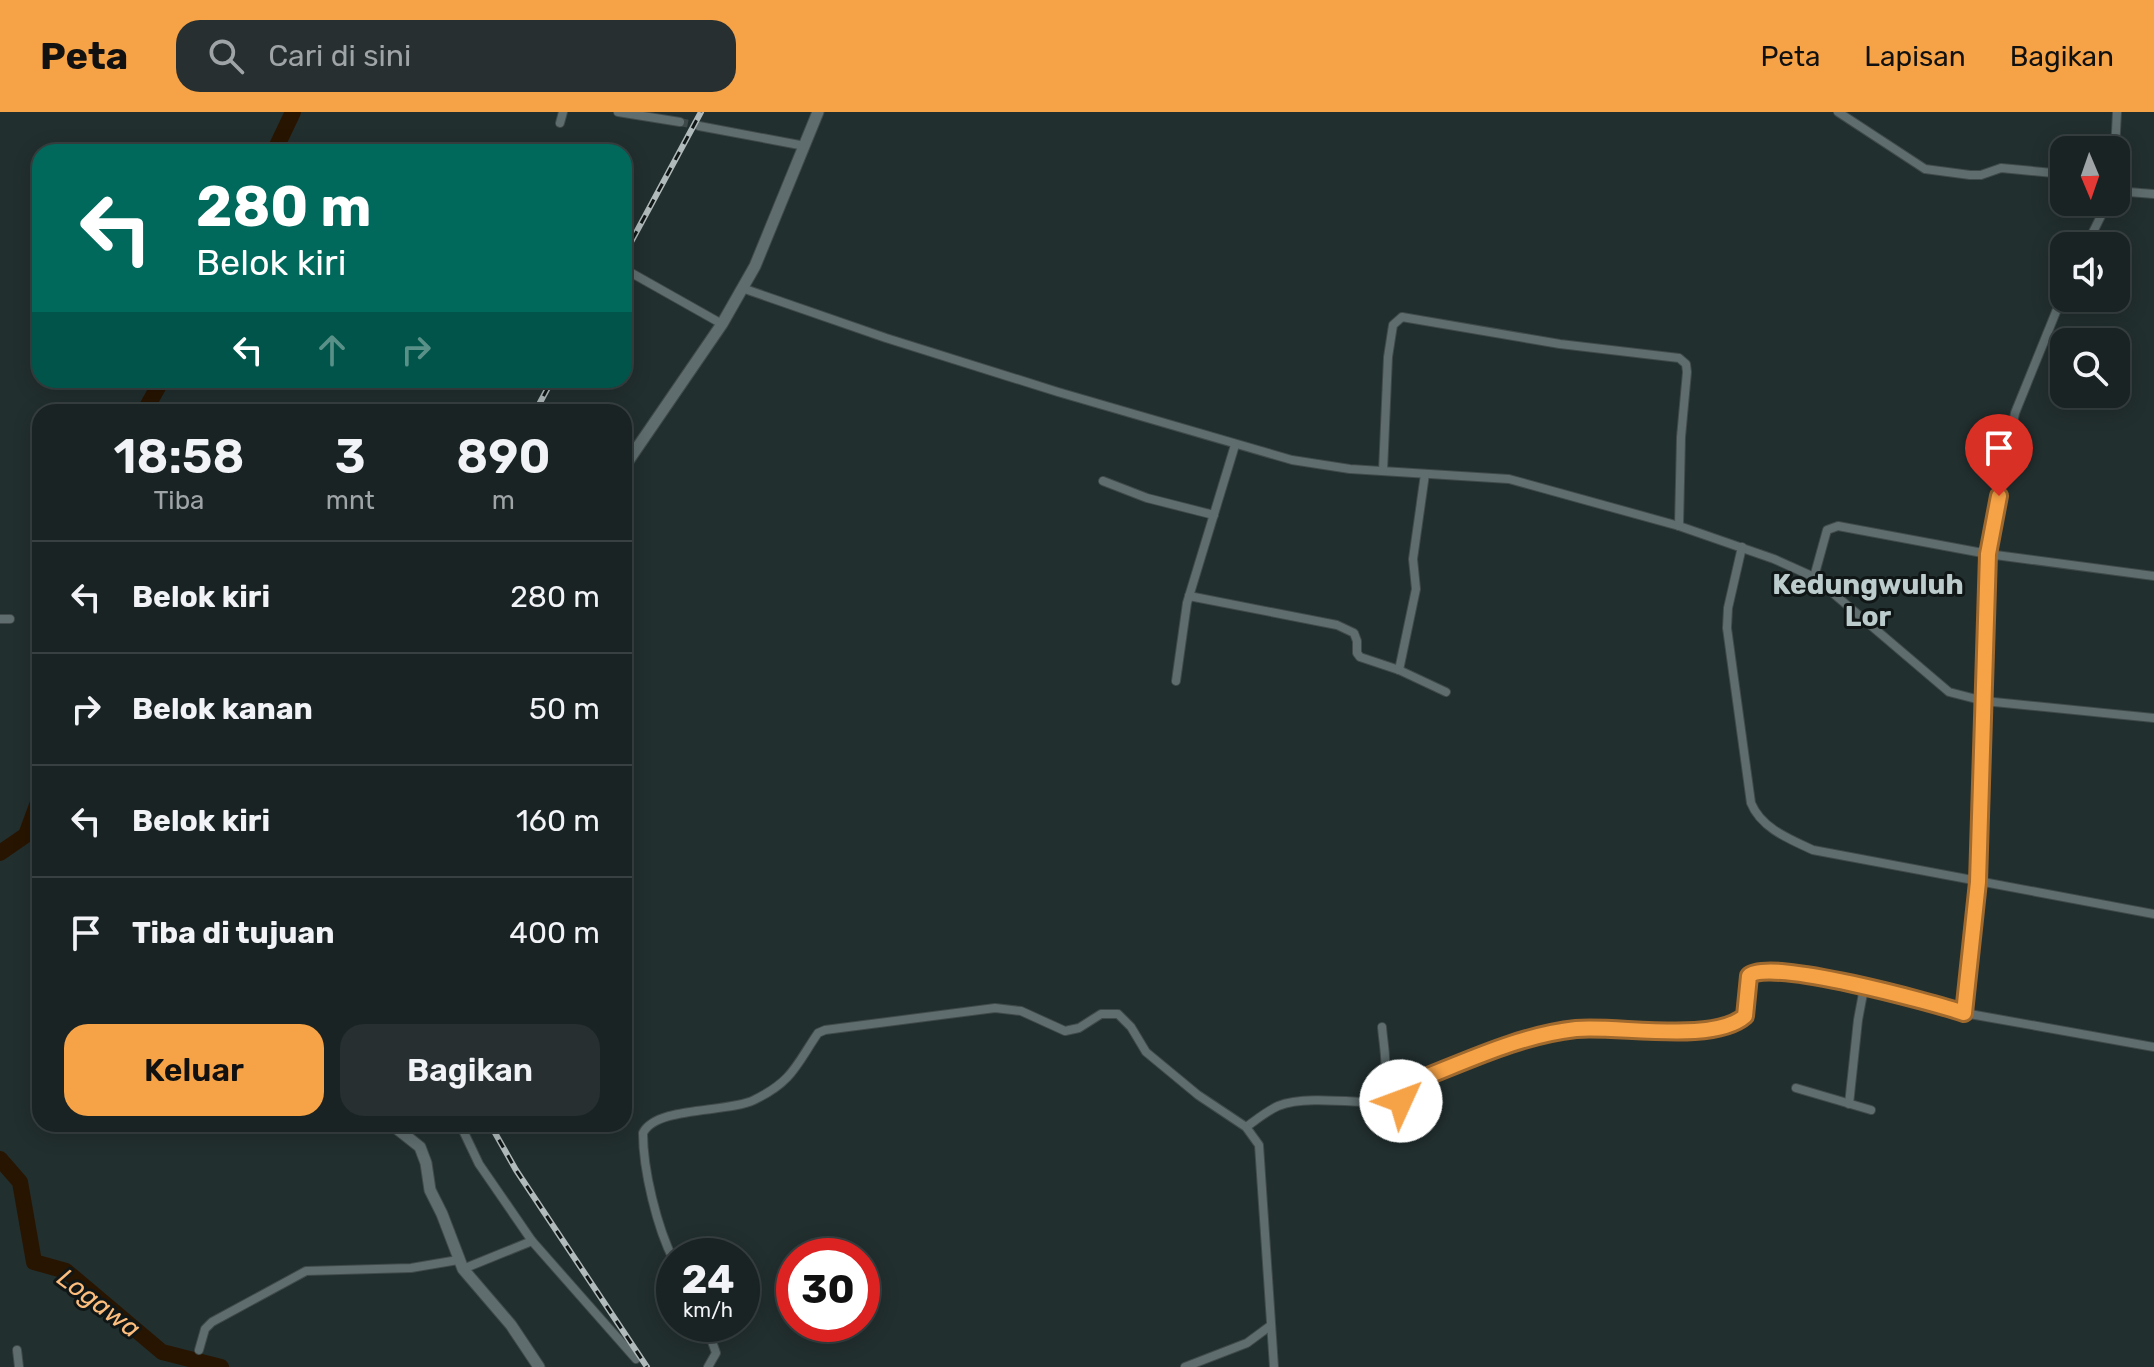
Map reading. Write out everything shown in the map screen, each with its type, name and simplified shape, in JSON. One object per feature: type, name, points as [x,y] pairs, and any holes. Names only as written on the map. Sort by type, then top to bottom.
[{"type":"street","points":[[560,123],[563,112]]},
{"type":"street","points":[[618,112],[680,122]]},
{"type":"street","points":[[632,455],[722,324],[755,266],[818,112]]},
{"type":"street","points":[[1838,112],[1925,169],[1970,175],[2001,168],[2050,173]]},
{"type":"street","points":[[2116,136],[2117,112]]},
{"type":"street","points":[[699,126],[805,146]]},
{"type":"street","points":[[2130,192],[2154,194]]},
{"type":"street","points":[[632,273],[722,324]]},
{"type":"street","points":[[742,288],[886,338],[1058,392],[1302,463],[1509,479],[1679,526],[1742,547],[1814,577],[1944,689],[1984,701],[2154,718]]},
{"type":"street","points":[[1964,1013],[1978,882],[1988,554],[2015,413],[2056,312]]},
{"type":"street","points":[[1383,471],[1388,357],[1393,325],[1402,317],[1560,344],[1679,358],[1686,364],[1687,372],[1681,437],[1679,526]]},
{"type":"street","points":[[1176,681],[1189,596],[1235,445]]},
{"type":"street","points":[[632,446],[637,448]]},
{"type":"street","points":[[1399,670],[1416,589],[1413,559],[1425,474]]},
{"type":"street","points":[[1103,481],[1165,503],[1214,515]]},
{"type":"street","points":[[1814,577],[1827,530],[1834,526],[1988,554],[2154,576]]},
{"type":"street","points":[[1742,547],[1728,608],[1727,628],[1751,803],[1761,820],[1813,850],[2154,914]]},
{"type":"street","points":[[1189,596],[1337,625],[1354,633],[1360,657],[1399,670],[1446,692]]},
{"type":"street","points":[[1246,1127],[1285,1104],[1400,1103],[1402,1089],[1412,1083],[1526,1039],[1582,1029],[1686,1032],[1738,1021],[1745,1016],[1749,976],[1753,971],[1790,972],[1904,995],[1964,1013],[2154,1047]]},
{"type":"street","points":[[1849,1104],[1864,988]]},
{"type":"street","points":[[663,1238],[642,1137],[645,1127],[679,1114],[752,1102],[791,1075],[818,1033],[829,1029],[995,1008],[1021,1011],[1065,1031],[1079,1028],[1101,1014],[1118,1014],[1131,1027],[1146,1052],[1198,1095],[1246,1127],[1256,1139],[1261,1154],[1274,1367]]},
{"type":"street","points":[[1367,1103],[1378,1096],[1384,1085],[1382,1027]]},
{"type":"street","points":[[1796,1088],[1871,1110]]},
{"type":"street","points":[[401,1132],[421,1149],[430,1190],[460,1264],[511,1325],[539,1367]]},
{"type":"street","points":[[464,1132],[479,1164],[532,1241],[636,1359]]},
{"type":"street","points":[[199,1350],[205,1329],[212,1322],[301,1272],[460,1264],[532,1241]]},
{"type":"street","points":[[1185,1367],[1247,1343],[1270,1326]]},
{"type":"street","points":[[708,1367],[716,1353],[712,1342]]},
{"type":"street","points":[[17,1350],[19,1367]]},
{"type":"waterway","name":"Logawa","points":[[278,144],[293,112]]},
{"type":"waterway","name":"Logawa","points":[[148,404],[158,388]]},
{"type":"waterway","name":"Logawa","points":[[0,853],[26,835],[32,819]]},
{"type":"waterway","name":"Logawa","points":[[0,1159],[20,1182],[34,1262],[66,1271],[162,1352],[221,1367]]},
{"type":"tunnel","points":[[680,122],[699,126]]},
{"type":"railway","points":[[632,240],[701,112]]},
{"type":"railway","points":[[539,404],[548,388]]},
{"type":"railway","points":[[495,1132],[516,1170],[647,1367]]},
{"type":"district","name":"Kedungwuluh Lor","points":[[1868,600]]},
{"type":"route","points":[[1401,1101],[1402,1089],[1418,1080],[1526,1039],[1582,1029],[1686,1032],[1738,1021],[1745,1016],[1749,976],[1759,970],[1790,972],[1871,988],[1964,1013],[1978,882],[1988,554],[1999,496]]}]
